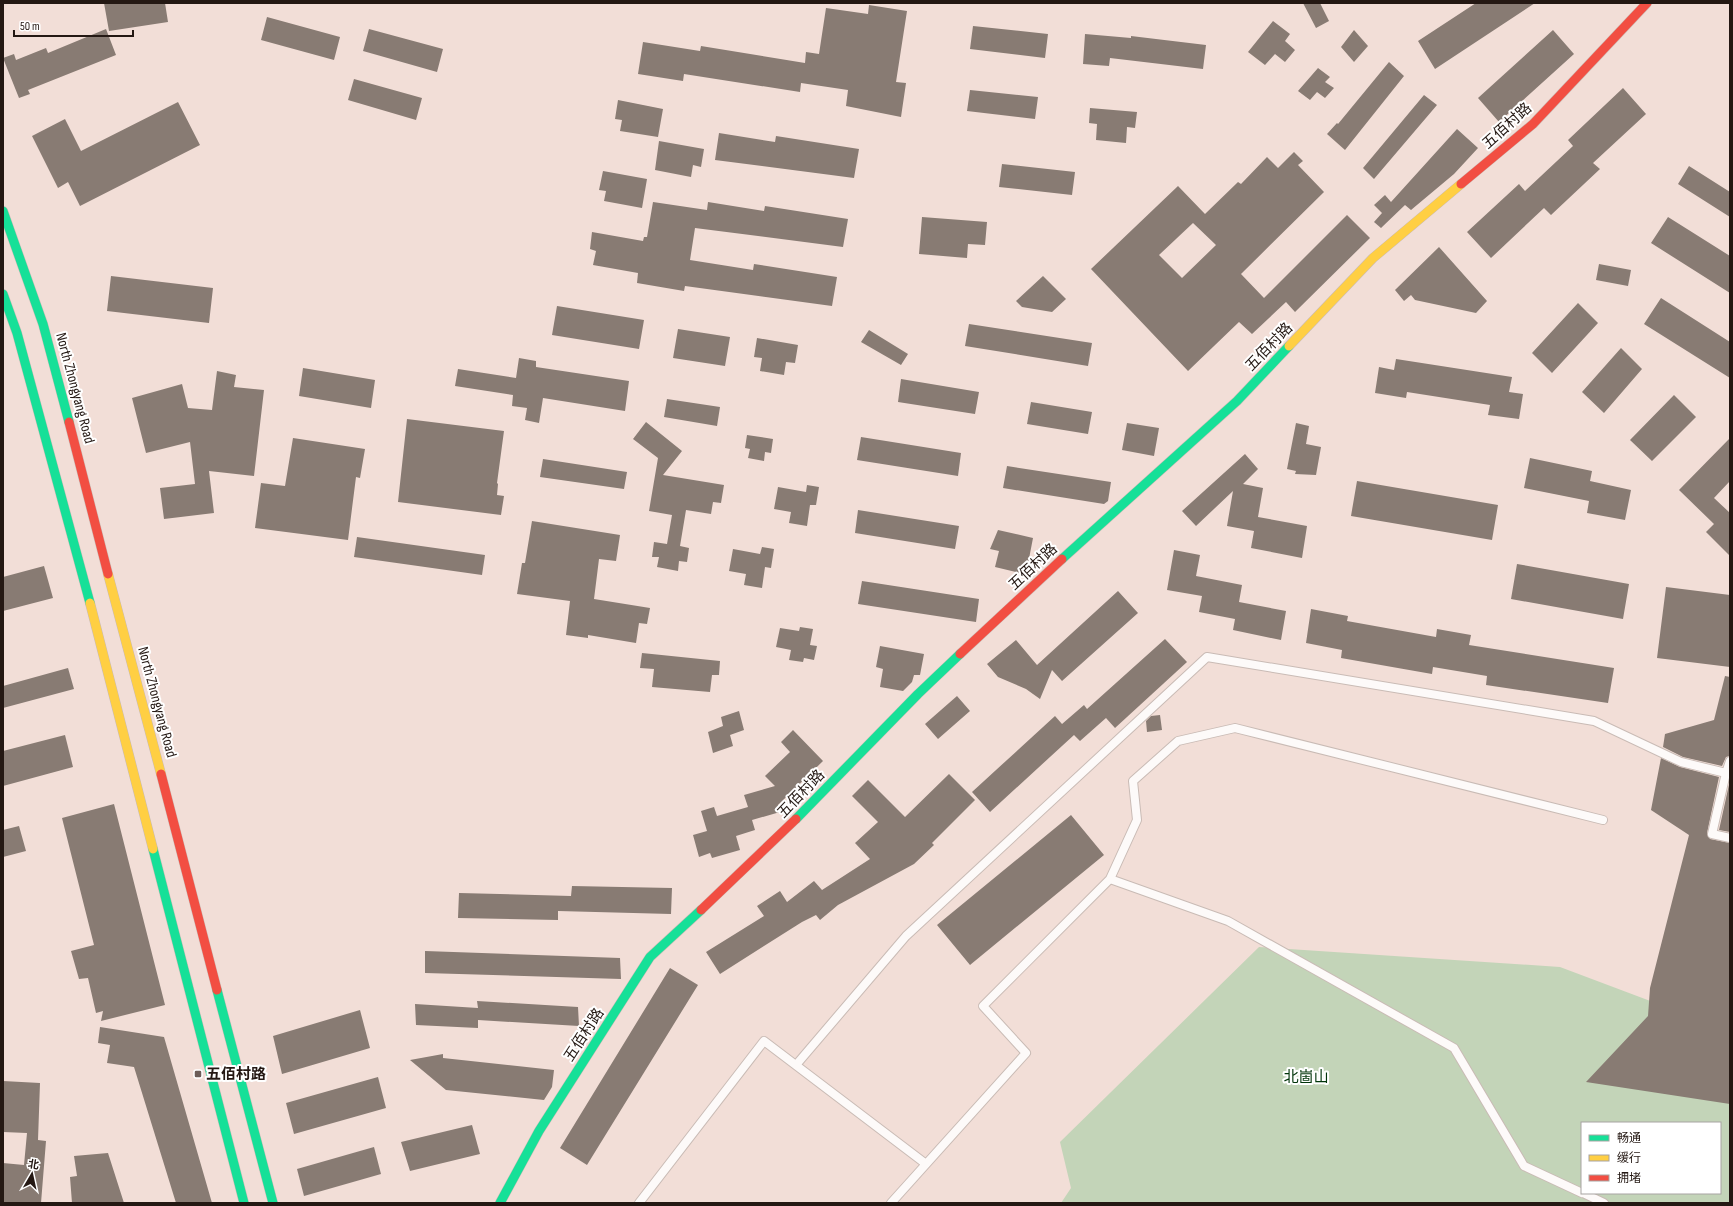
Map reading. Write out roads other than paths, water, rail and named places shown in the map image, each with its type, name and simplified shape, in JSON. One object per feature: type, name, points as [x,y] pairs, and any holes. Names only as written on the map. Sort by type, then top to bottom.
[{"type":"main road","name":"五佰村路","points":[[500,1203],[539,1131],[650,957],[770,846],[918,694],[1062,558],[1237,401],[1373,258],[1533,124],[1647,3]]},
{"type":"main road","name":"North Zhongyang Road","points":[[3,211],[43,324],[273,1203]]},
{"type":"main road","points":[[3,294],[17,332],[72,533],[244,1203]]},
{"type":"lane","points":[[796,1065],[906,936],[1207,658],[1594,721],[1682,762],[1726,773]]},
{"type":"lane","points":[[891,1203],[1026,1054],[983,1006],[1110,879],[1137,820],[1133,781],[1178,741],[1235,728],[1603,820]]},
{"type":"lane","points":[[1730,761],[1712,834],[1730,838]]},
{"type":"lane","points":[[1110,879],[1228,921],[1454,1048],[1524,1166],[1581,1193]]},
{"type":"lane","points":[[639,1203],[764,1041],[926,1164]]},
{"type":"lane","points":[[1584,1194],[1604,1203]]},
{"type":"place","name":"五佰村路","points":[[198,1074]]},
{"type":"park label","name":"北崮山","points":[[1306,1077]]}]
